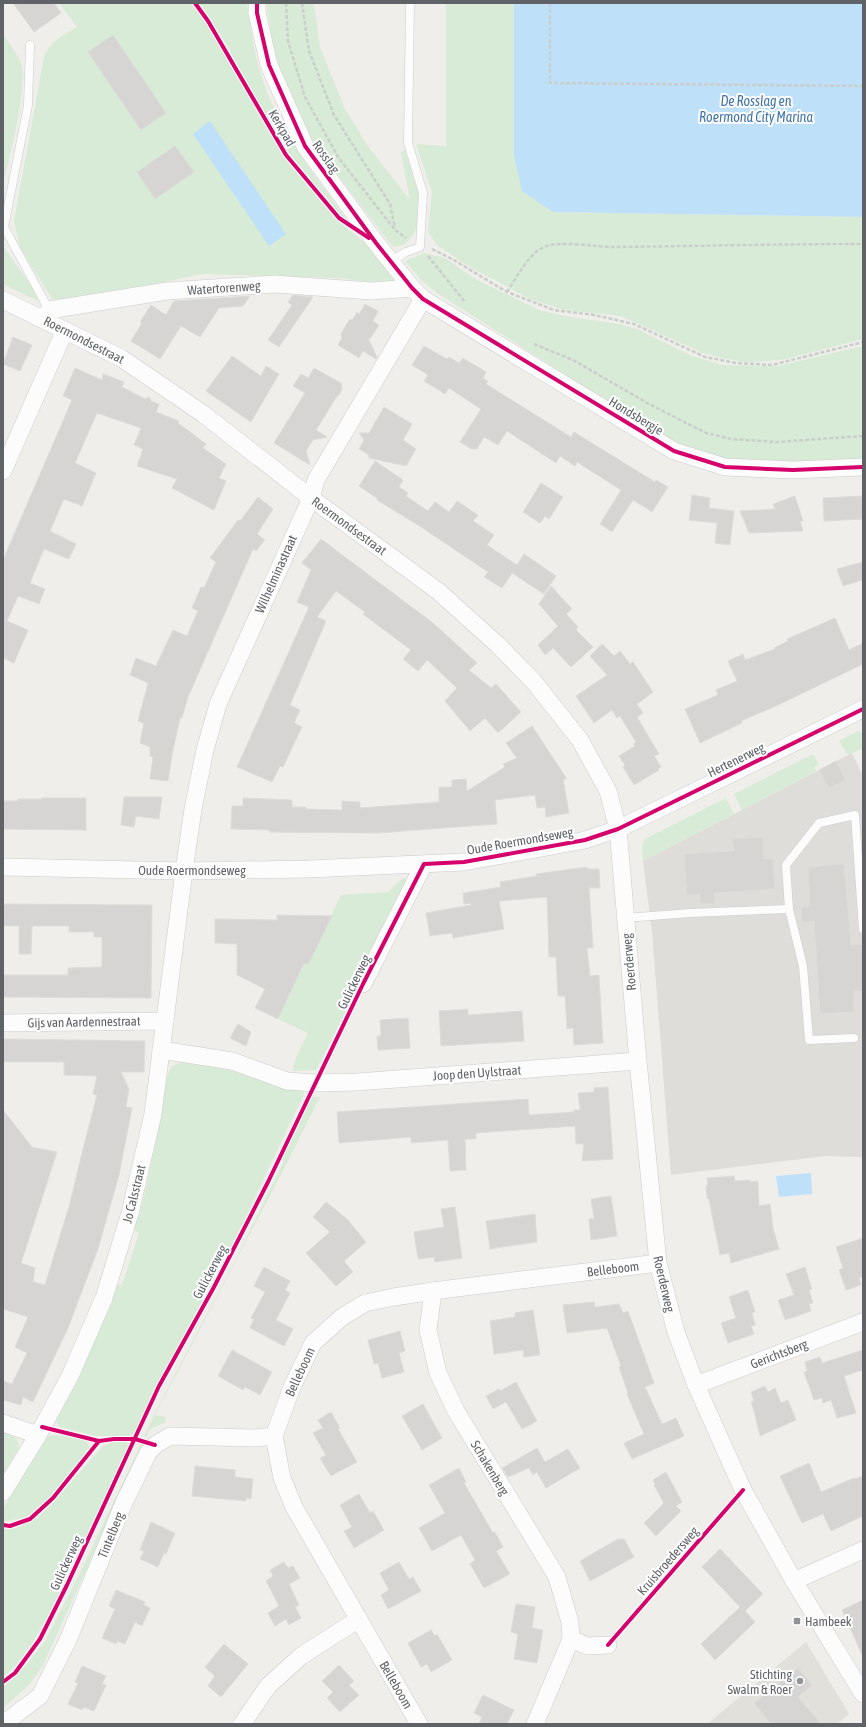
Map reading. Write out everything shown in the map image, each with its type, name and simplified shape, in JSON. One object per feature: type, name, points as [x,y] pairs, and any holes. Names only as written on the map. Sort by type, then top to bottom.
[{"type":"street","name":"Rosslag","points":[[257,3],[257,13],[269,65],[305,146],[391,261],[418,293]]},
{"type":"street","name":"Watertorenweg","points":[[46,315],[167,291],[268,285],[418,293]]},
{"type":"street","name":"Hondsbergje","points":[[418,293],[674,451],[725,467],[793,470],[863,467]]},
{"type":"street","name":"Wilhelminastraat","points":[[184,871],[193,809],[205,750],[218,704],[311,498],[316,480],[418,293]]},
{"type":"street","name":"Roermondsestraat","points":[[3,300],[46,315],[65,330],[121,358],[189,404],[311,498],[438,591],[498,645],[534,682],[580,740],[608,791],[618,829]]},
{"type":"street","points":[[3,471],[65,330]]},
{"type":"street","name":"Hertenerweg","points":[[618,829],[863,709]]},
{"type":"street","name":"Oude Roermondseweg","points":[[3,867],[184,871],[309,869],[464,862],[584,840],[618,829]]},
{"type":"street","name":"Roerderweg","points":[[618,829],[638,1061],[658,1263],[676,1332],[696,1385],[743,1490],[794,1581],[863,1694]]},
{"type":"street","name":"Gulickerweg","points":[[363,984],[424,864]]},
{"type":"street","name":"Jo Calsstraat","points":[[3,1492],[38,1435],[70,1376],[104,1298],[130,1213],[152,1122],[184,871]]},
{"type":"street","name":"Gijs van Aardennestraat","points":[[3,1023],[165,1021]]},
{"type":"street","name":"Joop den Uylstraat","points":[[161,1050],[232,1062],[287,1081],[315,1083],[357,1082],[638,1061]]},
{"type":"street","name":"Belleboom","points":[[419,1724],[294,1507],[282,1478],[274,1436],[292,1387],[313,1343],[342,1317],[364,1303],[432,1291],[658,1263]]},
{"type":"street","name":"Schakenberg","points":[[432,1291],[428,1330],[438,1374],[456,1411],[557,1577],[570,1622],[571,1639]]},
{"type":"street","name":"Gerichtsberg","points":[[696,1385],[863,1322]]},
{"type":"street","points":[[3,1423],[38,1435]]},
{"type":"street","name":"Tintelberg","points":[[3,1724],[40,1696],[68,1640],[126,1499],[148,1453],[155,1445],[170,1436],[255,1438],[274,1436]]},
{"type":"street","points":[[794,1581],[863,1550]]},
{"type":"street","points":[[242,1724],[268,1686],[301,1656],[359,1619]]},
{"type":"street","points":[[535,1724],[571,1639],[587,1646],[608,1645]]},
{"type":"lane","points":[[391,261],[406,252],[420,247],[423,193],[408,144],[410,3]]},
{"type":"lane","points":[[30,46],[28,105],[4,227],[46,315]]},
{"type":"lane","points":[[854,1038],[809,1040],[803,966],[789,909],[786,865],[819,823],[855,814],[863,929]]},
{"type":"lane","points":[[625,918],[690,913],[789,909]]},
{"type":"path","points":[[286,3],[288,41],[305,97],[338,157],[395,230],[390,204],[334,114],[309,51],[302,3]]},
{"type":"path","points":[[550,3],[550,83],[863,86]]},
{"type":"path","points":[[507,292],[530,258],[540,249],[554,244],[602,247],[863,244]]},
{"type":"path","points":[[420,247],[432,249],[452,258],[507,292],[554,310],[594,315],[634,324],[705,357],[736,363],[772,365],[863,342]]},
{"type":"path","points":[[439,269],[463,301],[469,305]]},
{"type":"path","points":[[533,344],[573,360],[649,404],[706,432],[731,439],[777,442],[863,436]]},
{"type":"shaded area","points":[[852,753],[863,776],[863,1157],[825,1156],[671,1175],[652,932],[643,861]]},
{"type":"shaded area","points":[[806,1642],[849,1714],[837,1724],[707,1724]]},
{"type":"green space","points":[[59,3],[191,3],[207,25],[283,155],[336,219],[372,249],[396,278],[391,284],[337,278],[202,274],[56,305],[20,248],[14,221],[44,57],[54,43],[77,27]]},
{"type":"green space","points":[[199,3],[247,3],[260,72],[276,113],[311,171],[351,225],[337,213],[281,143],[225,42]]},
{"type":"green space","points":[[266,3],[314,3],[320,48],[345,109],[367,145],[410,200],[401,152],[405,150],[417,187],[419,200],[416,227],[413,235],[408,241],[393,247],[319,151],[303,125],[283,79],[273,47]]},
{"type":"green space","points":[[446,3],[514,3],[514,156],[553,212],[863,217],[863,339],[786,359],[746,362],[722,358],[703,353],[621,316],[564,310],[530,299],[468,266],[437,245],[428,232],[432,192],[416,144],[446,146]]},
{"type":"green space","points":[[3,34],[19,59],[23,73],[17,122],[3,184]]},
{"type":"green space","points":[[3,246],[36,293],[38,301],[3,284]]},
{"type":"green space","points":[[424,253],[445,258],[477,280],[539,310],[564,316],[620,324],[637,329],[692,356],[722,365],[778,366],[863,346],[863,459],[831,462],[740,461],[713,456],[684,448],[655,432],[440,295],[422,281],[405,261]]},
{"type":"green space","points":[[858,731],[863,734],[863,748],[848,755],[839,741]]},
{"type":"green space","points":[[813,754],[819,765],[814,767],[816,771],[742,810],[734,794]]},
{"type":"green space","points":[[726,798],[734,814],[643,861],[642,847],[645,839]]},
{"type":"green space","points":[[403,878],[412,880],[316,1070],[293,1071],[295,1060],[308,1033],[278,1019],[304,963],[308,965],[341,895],[388,892]]},
{"type":"green space","points":[[183,1062],[226,1069],[276,1085],[304,1090],[304,1094],[241,1227],[160,1381],[134,1434],[129,1436],[96,1436],[60,1427],[56,1421],[80,1374],[96,1338],[111,1298],[112,1288],[120,1284],[122,1285],[139,1233],[136,1232],[133,1221],[139,1216],[144,1196],[157,1136],[167,1076],[172,1066]]},
{"type":"green space","points":[[312,1097],[320,1097],[287,1163],[155,1415],[166,1417],[165,1422],[149,1430],[146,1437],[144,1436],[173,1378],[235,1261],[284,1161],[282,1160]]},
{"type":"green space","points":[[3,1428],[12,1431],[11,1435],[19,1444],[18,1449],[3,1474]]},
{"type":"green space","points":[[62,1435],[84,1440],[87,1442],[90,1450],[40,1508],[26,1517],[3,1521],[3,1508],[48,1436]]},
{"type":"green space","points":[[115,1441],[127,1442],[128,1446],[78,1556],[36,1638],[21,1659],[3,1677],[3,1529],[15,1528],[37,1518],[49,1507],[103,1446]]},
{"type":"green space","points":[[142,1442],[144,1443],[43,1665],[29,1685],[3,1708],[3,1688],[29,1662],[45,1641],[76,1581]]},
{"type":"water","name":"De Rosslag en Roermond City Marina","points":[[514,3],[863,3],[863,217],[553,212],[522,191],[514,156]]},
{"type":"water","points":[[210,121],[286,234],[269,246],[193,134]]},
{"type":"water","points":[[811,1173],[812,1194],[779,1197],[776,1176]]},
{"type":"building","points":[[13,3],[54,3],[61,13],[34,32]]},
{"type":"building","points":[[113,35],[166,113],[141,130],[88,52]]},
{"type":"building","points":[[175,146],[194,172],[155,199],[137,172]]},
{"type":"building","points":[[293,295],[313,297],[279,347],[268,340],[292,305],[288,302]]},
{"type":"building","points":[[250,296],[243,306],[219,308],[200,337],[181,326],[160,359],[131,341],[142,323],[140,322],[151,305],[166,315],[174,301]]},
{"type":"building","points":[[365,304],[378,311],[373,321],[379,325],[370,339],[368,338],[377,357],[376,359],[363,351],[359,358],[338,345],[342,338],[341,334],[349,320],[353,319],[357,312],[359,314]]},
{"type":"building","points":[[13,337],[32,345],[20,371],[3,364]]},
{"type":"building","points":[[424,346],[447,359],[449,357],[459,363],[463,358],[486,372],[483,378],[488,381],[486,384],[571,437],[574,432],[655,482],[656,480],[668,487],[652,512],[633,500],[612,532],[600,524],[621,490],[577,462],[575,466],[560,456],[556,463],[507,431],[498,445],[484,437],[477,449],[471,449],[460,442],[481,409],[449,388],[445,394],[424,381],[428,375],[412,365]]},
{"type":"building","points":[[232,356],[261,376],[266,366],[279,374],[251,422],[206,391]]},
{"type":"building","points":[[75,368],[102,380],[103,374],[124,382],[122,387],[145,399],[149,397],[151,401],[159,404],[156,412],[179,421],[178,423],[206,444],[203,448],[226,464],[219,478],[226,481],[214,510],[172,488],[177,479],[137,466],[143,449],[134,445],[141,428],[97,413],[75,463],[96,473],[82,506],[64,499],[50,531],[76,544],[69,559],[44,549],[30,583],[45,589],[39,604],[18,596],[7,621],[28,630],[14,663],[3,658],[3,560],[72,400],[63,396]]},
{"type":"building","points":[[314,368],[341,383],[342,389],[316,430],[327,437],[313,440],[306,451],[310,465],[274,443],[305,393],[293,386],[301,374],[308,378]]},
{"type":"building","points":[[384,407],[412,424],[403,440],[416,449],[406,466],[369,458],[369,455],[359,449],[364,440],[359,433],[369,433]]},
{"type":"building","points":[[375,461],[403,480],[399,487],[408,493],[406,496],[428,511],[435,502],[449,512],[457,501],[478,515],[473,521],[494,535],[487,545],[517,565],[524,554],[556,576],[544,594],[512,573],[502,588],[484,577],[488,572],[421,527],[377,500],[378,499],[359,486]]},
{"type":"building","points":[[541,483],[563,497],[549,519],[545,516],[540,523],[523,512]]},
{"type":"building","points":[[692,495],[710,498],[709,508],[734,511],[730,545],[715,543],[717,523],[689,520]]},
{"type":"building","points":[[795,496],[803,521],[800,521],[803,531],[749,533],[740,511],[775,509],[773,504]]},
{"type":"building","points":[[862,496],[863,519],[824,521],[823,498]]},
{"type":"building","points":[[258,497],[273,509],[257,534],[265,540],[256,551],[253,549],[188,697],[182,718],[180,718],[168,781],[150,779],[153,757],[150,756],[150,747],[140,743],[144,723],[138,721],[148,683],[130,675],[136,658],[156,666],[173,630],[187,636],[198,611],[192,608],[201,587],[204,588],[216,562],[210,558],[238,520],[240,521]]},
{"type":"building","points":[[321,539],[433,623],[477,663],[469,670],[491,688],[496,684],[521,712],[498,733],[485,718],[470,731],[445,701],[457,688],[427,660],[418,671],[403,659],[411,650],[363,614],[365,612],[336,591],[317,617],[326,621],[290,705],[300,710],[294,723],[302,727],[283,767],[280,766],[272,782],[237,767],[309,607],[297,602],[311,570],[302,563]]},
{"type":"building","points":[[863,562],[863,580],[843,586],[837,569]]},
{"type":"building","points":[[551,586],[572,609],[566,614],[578,627],[576,630],[593,647],[571,667],[553,648],[545,655],[538,645],[558,626],[539,604]]},
{"type":"building","points":[[835,618],[849,650],[863,643],[863,664],[776,706],[741,721],[742,723],[700,743],[685,709],[718,695],[716,690],[737,681],[728,661],[743,654],[745,660],[775,649],[774,648],[788,641],[787,639]]},
{"type":"building","points":[[602,644],[614,656],[620,651],[630,664],[633,662],[653,692],[637,704],[643,713],[637,717],[659,754],[654,756],[661,767],[658,769],[659,770],[634,785],[623,767],[625,765],[619,756],[635,746],[633,744],[636,742],[620,716],[617,718],[612,710],[594,723],[576,696],[607,675],[590,656]]},
{"type":"building","points":[[532,726],[567,779],[563,779],[569,813],[546,817],[545,807],[537,808],[535,795],[495,800],[497,824],[377,833],[269,832],[270,830],[231,829],[232,806],[243,806],[243,798],[292,800],[292,807],[342,810],[342,801],[360,802],[360,808],[439,802],[439,787],[452,787],[452,780],[466,779],[467,791],[505,767],[503,764],[517,758],[506,743]]},
{"type":"building","points":[[836,761],[846,780],[829,788],[819,770]]},
{"type":"building","points":[[124,797],[162,797],[159,819],[136,816],[134,827],[121,825]]},
{"type":"building","points":[[42,798],[86,798],[86,830],[3,829],[3,801]]},
{"type":"building","points":[[763,837],[764,859],[773,859],[775,889],[714,893],[715,903],[700,904],[700,894],[687,895],[684,854],[734,851],[732,839]]},
{"type":"building","points":[[844,864],[851,945],[863,944],[863,991],[853,991],[854,1012],[820,1014],[814,921],[802,923],[801,907],[810,906],[808,867]]},
{"type":"building","points":[[587,867],[587,869],[599,869],[600,888],[589,888],[593,948],[587,948],[590,976],[599,975],[603,1043],[574,1045],[573,1028],[567,1029],[565,996],[558,996],[556,957],[549,957],[547,897],[499,901],[504,929],[453,938],[452,933],[430,936],[426,913],[471,905],[471,903],[464,904],[463,893],[501,887],[500,882],[536,876],[536,874]]},
{"type":"building","points":[[3,904],[152,905],[151,998],[3,997],[3,975],[68,975],[68,968],[102,967],[102,937],[94,937],[94,932],[69,932],[69,926],[32,926],[31,954],[19,954],[19,926],[3,926]]},
{"type":"building","points":[[277,915],[332,916],[308,965],[304,963],[278,1019],[255,1008],[265,989],[237,975],[237,944],[215,943],[215,919],[277,920]]},
{"type":"building","points":[[468,1009],[468,1015],[522,1011],[524,1041],[441,1046],[439,1011]]},
{"type":"building","points":[[408,1018],[410,1048],[378,1050],[377,1036],[381,1036],[380,1020]]},
{"type":"building","points":[[238,1024],[251,1032],[246,1046],[230,1038]]},
{"type":"building","points":[[3,1039],[145,1041],[144,1072],[121,1072],[129,1089],[126,1107],[132,1108],[119,1175],[98,1249],[68,1328],[33,1402],[23,1397],[21,1405],[3,1400],[3,1381],[12,1384],[27,1353],[15,1347],[28,1317],[3,1309],[3,1110],[32,1147],[57,1152],[21,1263],[35,1268],[33,1282],[45,1285],[70,1203],[97,1095],[93,1094],[97,1076],[64,1075],[64,1062],[3,1062]]},
{"type":"building","points":[[608,1087],[613,1159],[582,1161],[584,1144],[576,1144],[575,1126],[476,1133],[476,1139],[465,1139],[466,1170],[450,1171],[448,1140],[411,1143],[411,1137],[339,1143],[337,1112],[528,1099],[529,1115],[574,1112],[574,1110],[580,1110],[578,1093],[594,1092],[594,1088]]},
{"type":"building","points":[[734,1176],[735,1181],[758,1181],[759,1206],[770,1204],[773,1228],[779,1249],[731,1263],[729,1253],[720,1255],[709,1200],[707,1198],[706,1186],[708,1184],[707,1178]]},
{"type":"building","points":[[611,1196],[617,1236],[591,1240],[589,1219],[594,1218],[591,1199]]},
{"type":"building","points":[[326,1202],[347,1219],[366,1242],[344,1261],[353,1272],[336,1286],[306,1253],[330,1232],[313,1217]]},
{"type":"building","points":[[455,1207],[462,1258],[435,1262],[434,1257],[418,1259],[414,1232],[444,1227],[441,1209]]},
{"type":"building","points":[[535,1214],[537,1242],[490,1249],[486,1221]]},
{"type":"building","points":[[863,1238],[863,1277],[859,1278],[861,1285],[846,1290],[839,1270],[843,1268],[836,1247]]},
{"type":"building","points":[[264,1267],[290,1281],[285,1290],[290,1293],[276,1320],[293,1329],[284,1346],[250,1328],[254,1319],[251,1318],[265,1292],[254,1286]]},
{"type":"building","points":[[805,1267],[812,1289],[809,1290],[813,1303],[809,1304],[811,1311],[785,1320],[778,1300],[794,1295],[786,1274]]},
{"type":"building","points":[[748,1290],[755,1312],[752,1313],[755,1325],[751,1326],[754,1334],[728,1343],[721,1323],[736,1318],[729,1297]]},
{"type":"building","points":[[594,1302],[595,1307],[619,1304],[623,1313],[628,1311],[654,1383],[645,1387],[662,1424],[676,1418],[684,1436],[632,1459],[624,1443],[644,1434],[627,1394],[628,1393],[619,1367],[621,1366],[607,1328],[567,1333],[563,1305]]},
{"type":"building","points":[[533,1310],[540,1355],[524,1357],[523,1350],[494,1354],[490,1321],[515,1317],[515,1313]]},
{"type":"building","points":[[400,1331],[405,1351],[399,1353],[404,1372],[382,1378],[378,1363],[374,1364],[368,1340]]},
{"type":"building","points":[[232,1350],[272,1372],[260,1395],[245,1387],[243,1390],[218,1376]]},
{"type":"building","points":[[863,1350],[863,1370],[844,1376],[856,1413],[837,1418],[831,1400],[823,1403],[822,1398],[814,1400],[804,1372],[807,1371],[805,1362],[820,1357],[822,1363]]},
{"type":"building","points":[[516,1382],[537,1421],[522,1429],[506,1402],[493,1409],[486,1396],[499,1389],[500,1391]]},
{"type":"building","points":[[765,1386],[768,1392],[775,1388],[781,1403],[788,1400],[796,1420],[760,1436],[751,1402],[754,1401],[751,1392]]},
{"type":"building","points":[[423,1404],[442,1438],[422,1450],[402,1416]]},
{"type":"building","points":[[331,1412],[340,1428],[338,1429],[357,1462],[331,1476],[320,1458],[326,1455],[313,1433],[323,1428],[318,1420]]},
{"type":"building","points":[[537,1448],[545,1462],[568,1449],[580,1468],[546,1488],[537,1472],[533,1475],[529,1468],[508,1477],[502,1468]]},
{"type":"building","points":[[809,1463],[821,1492],[854,1478],[863,1476],[863,1516],[831,1531],[823,1514],[802,1523],[780,1476]]},
{"type":"building","points":[[195,1466],[235,1470],[235,1477],[253,1479],[251,1499],[246,1498],[246,1501],[192,1496]]},
{"type":"building","points":[[459,1468],[466,1482],[464,1483],[493,1533],[495,1532],[503,1547],[496,1551],[510,1574],[484,1588],[470,1564],[475,1560],[461,1535],[432,1551],[419,1528],[445,1513],[429,1485]]},
{"type":"building","points":[[666,1472],[682,1502],[676,1506],[681,1511],[656,1536],[644,1523],[664,1503],[654,1485],[653,1480]]},
{"type":"building","points":[[359,1494],[370,1513],[373,1511],[384,1530],[354,1548],[344,1531],[352,1527],[340,1505]]},
{"type":"building","points":[[151,1522],[175,1533],[166,1554],[164,1553],[158,1567],[140,1559],[144,1551],[140,1550]]},
{"type":"building","points":[[618,1539],[624,1539],[634,1557],[590,1581],[580,1561]]},
{"type":"building","points":[[720,1549],[763,1594],[745,1611],[755,1622],[715,1660],[701,1644],[740,1607],[702,1567]]},
{"type":"building","points":[[284,1562],[288,1568],[293,1566],[300,1578],[289,1584],[299,1605],[295,1607],[301,1618],[289,1625],[286,1619],[275,1626],[268,1613],[279,1606],[266,1581],[273,1576],[270,1570]]},
{"type":"building","points":[[399,1562],[409,1579],[413,1577],[421,1591],[388,1609],[381,1595],[389,1590],[380,1573]]},
{"type":"building","points":[[116,1590],[145,1602],[144,1605],[150,1608],[142,1626],[135,1622],[125,1644],[117,1641],[116,1644],[102,1638],[115,1609],[109,1606]]},
{"type":"building","points":[[863,1600],[863,1657],[842,1610]]},
{"type":"building","points":[[516,1604],[535,1607],[532,1628],[543,1630],[537,1663],[514,1659],[518,1634],[511,1632]]},
{"type":"building","points":[[431,1630],[435,1636],[437,1634],[452,1660],[431,1672],[427,1664],[421,1667],[408,1643]]},
{"type":"building","points":[[224,1644],[248,1664],[221,1697],[208,1686],[215,1676],[205,1667]]},
{"type":"building","points":[[339,1665],[354,1681],[349,1685],[359,1695],[340,1712],[327,1698],[333,1692],[322,1681]]},
{"type":"building","points":[[82,1666],[106,1676],[102,1684],[106,1685],[94,1711],[84,1707],[82,1710],[68,1704],[78,1683],[75,1682]]},
{"type":"building","points":[[798,1668],[812,1685],[798,1697],[821,1724],[771,1724],[754,1703]]},
{"type":"building","points":[[483,1695],[514,1710],[507,1724],[479,1724],[482,1717],[474,1713]]},
{"type":"cycle path","name":"Kerkpad","points":[[195,3],[208,21],[286,155],[339,218],[369,238]]},
{"type":"cycle path","name":"Kerkpad","points":[[257,3],[257,13],[269,65],[305,146],[376,243],[412,288],[423,299],[674,451],[725,467],[793,470],[863,467]]},
{"type":"cycle path","points":[[3,1682],[15,1673],[40,1639],[67,1585],[159,1386],[214,1287],[268,1182],[363,984],[424,864],[464,862],[585,840],[618,829],[863,709]]},
{"type":"cycle path","points":[[42,1427],[99,1441],[135,1439],[155,1445]]},
{"type":"cycle path","points":[[3,1525],[10,1526],[30,1519],[53,1498],[99,1441]]},
{"type":"cycle path","name":"Kruisbroedersweg","points":[[608,1645],[743,1490]]},
{"type":"place","name":"Hambeek","points":[[797,1621]]},
{"type":"place","name":"Stichting Swalm & Roer","points":[[800,1681]]}]
